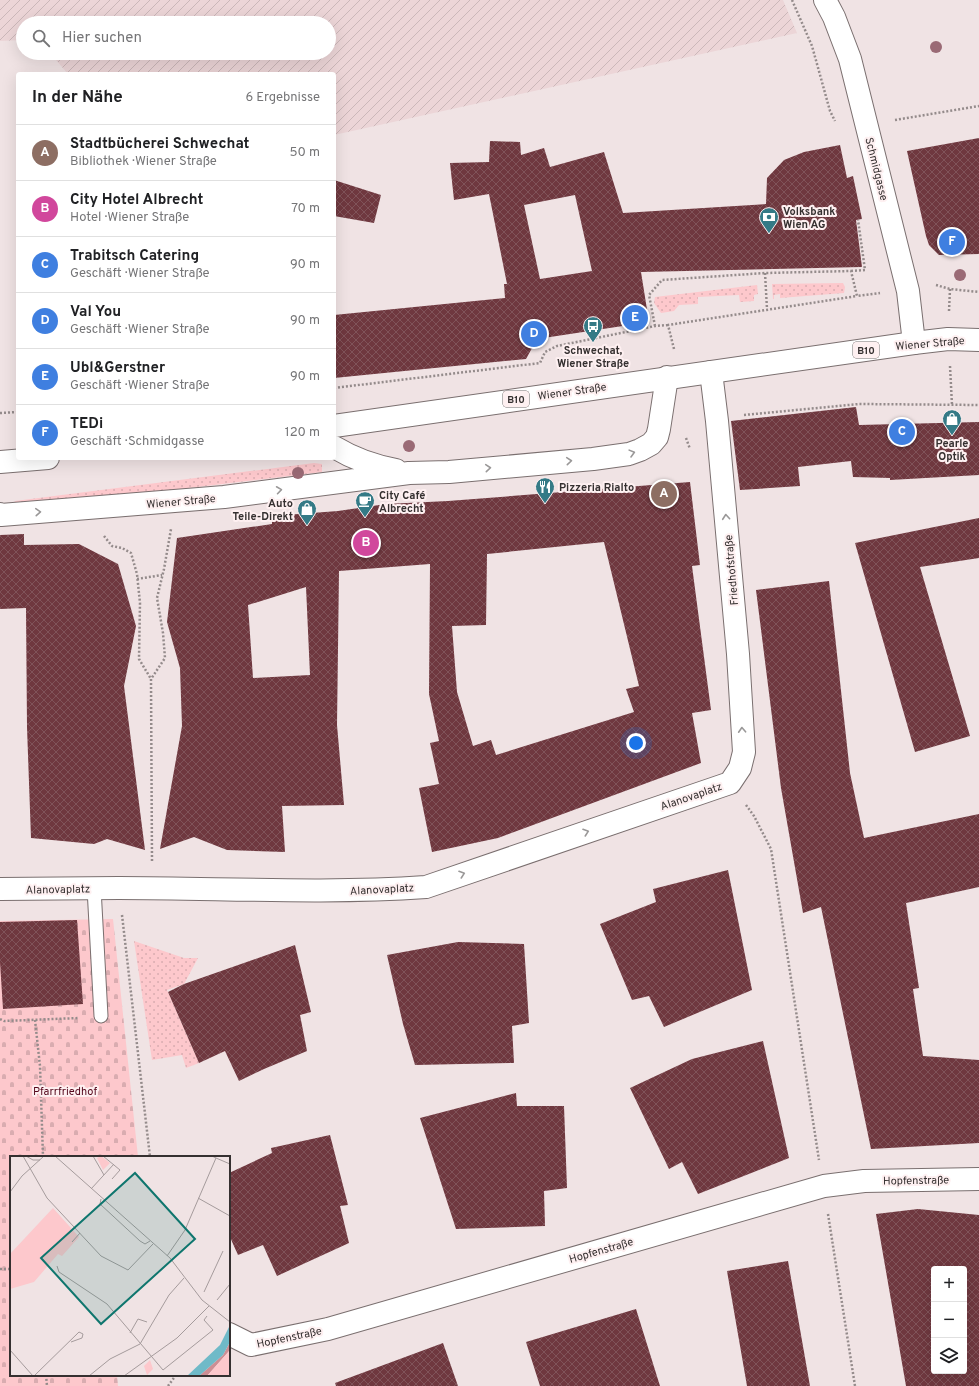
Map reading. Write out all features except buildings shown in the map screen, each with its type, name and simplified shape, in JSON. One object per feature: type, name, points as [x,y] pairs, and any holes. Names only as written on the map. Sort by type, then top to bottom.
[{"type":"street","name":"Schmidgasse","points":[[825,0],[834,18],[850,59],[908,290],[914,343]]},
{"type":"street","name":"Wiener Straße","points":[[336,426],[914,343],[948,339],[979,340]]},
{"type":"street","name":"Friedhofstraße","points":[[711,372],[717,421],[738,654],[744,752],[735,776]]},
{"type":"street","name":"Wiener Straße","points":[[0,514],[48,512],[224,497],[409,473],[449,472],[593,459],[629,454],[651,444],[657,437],[660,428],[662,411],[674,377]]},
{"type":"street","name":"Wiener Straße","points":[[336,448],[350,457],[378,466],[409,473]]},
{"type":"street","points":[[0,462],[24,460]]},
{"type":"street","name":"Alanovaplatz","points":[[0,889],[119,888],[313,891],[382,890],[426,887],[735,776]]},
{"type":"street","name":"Hopfenstraße","points":[[230,1334],[251,1345],[328,1328],[824,1186],[864,1181],[979,1179]]},
{"type":"lane","points":[[94,888],[101,1016]]},
{"type":"path","points":[[792,0],[812,46],[830,111],[836,124]]},
{"type":"path","points":[[893,120],[979,106]]},
{"type":"path","points":[[655,326],[649,295],[662,280],[765,273],[865,270],[858,220]]},
{"type":"path","points":[[851,271],[857,296]]},
{"type":"path","points":[[765,273],[767,309]]},
{"type":"path","points":[[336,388],[540,363],[545,352],[557,346],[655,326],[767,309],[908,290],[934,285],[950,290],[979,292]]},
{"type":"path","points":[[668,325],[674,377]]},
{"type":"path","points":[[717,421],[732,416],[859,404],[979,405]]},
{"type":"path","points":[[662,411],[682,431],[687,439],[691,453]]},
{"type":"path","points":[[0,413],[16,412]]},
{"type":"path","points":[[101,532],[112,546],[122,548],[131,553],[137,579],[140,602],[139,659],[151,680],[152,889]]},
{"type":"path","points":[[151,680],[165,658],[163,633],[157,598],[169,535]]},
{"type":"path","points":[[137,579],[162,575]]},
{"type":"path","points":[[735,776],[771,849],[855,1386]]},
{"type":"path","points":[[119,888],[150,1156]]},
{"type":"path","points":[[0,1019],[4,1022],[101,1016]]},
{"type":"path","points":[[35,1020],[40,1066],[43,1156]]},
{"type":"path","points":[[46,1376],[47,1386]]},
{"type":"path","points":[[168,1386],[175,1376]]},
{"type":"shaded area","points":[[0,0],[783,0],[797,33],[336,135],[336,72],[66,72],[56,60],[336,60],[336,16],[16,16],[16,40],[0,41]]},
{"type":"green space","points":[[843,283],[845,287],[844,293],[780,298],[780,294],[774,295],[773,299],[772,284]]},
{"type":"green space","points":[[757,285],[758,294],[754,295],[754,301],[740,302],[739,295],[698,297],[698,304],[679,305],[674,311],[661,313],[654,303],[655,297]]},
{"type":"green space","points":[[314,463],[322,464],[322,472],[21,508],[13,506],[15,501]]},
{"type":"green space","name":"Pfarrfriedhof","points":[[113,919],[138,1156],[10,1156],[10,1376],[117,1376],[118,1386],[0,1386],[0,921]]},
{"type":"green space","points":[[134,941],[184,958],[198,958],[184,984],[167,990],[199,1063],[186,1068],[182,1055],[152,1060]]},
{"type":"place","name":"Volksbank Wien AG","points":[[769,234]]},
{"type":"place","name":"TEDi","points":[[952,242]]},
{"type":"place","name":"Ubl&Gerstner","points":[[635,318]]},
{"type":"place","name":"Val You","points":[[534,334]]},
{"type":"place","name":"Schwechat, Wiener Straße","points":[[593,343]]},
{"type":"place","name":"Trabitsch Catering","points":[[902,432]]},
{"type":"place","name":"Pearle Optik","points":[[952,436]]},
{"type":"place","name":"Stadtbücherei Schwechat","points":[[664,494]]},
{"type":"place","name":"Pizzeria Rialto","points":[[545,504]]},
{"type":"place","name":"City Café Albrecht","points":[[365,518]]},
{"type":"place","name":"Auto Teile-Direkt","points":[[307,526]]},
{"type":"place","name":"City Hotel Albrecht","points":[[366,543]]}]
